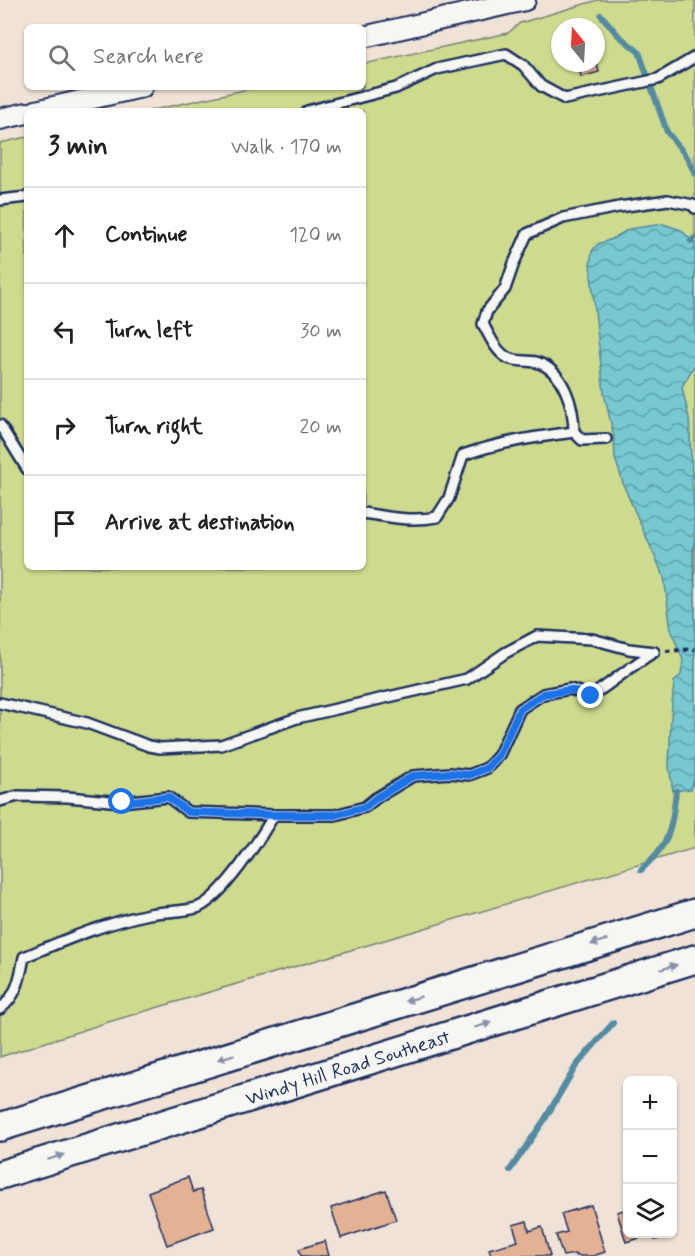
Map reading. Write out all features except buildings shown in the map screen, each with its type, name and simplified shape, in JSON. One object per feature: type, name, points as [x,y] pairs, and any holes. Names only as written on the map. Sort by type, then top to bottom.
[{"type":"main road","points":[[0,1127],[695,913]]},
{"type":"main road","name":"Windy Hill Road Southeast","points":[[0,1175],[695,959]]},
{"type":"street","points":[[366,36],[525,0]]},
{"type":"street","points":[[49,108],[129,90]]},
{"type":"street","points":[[0,119],[24,114]]},
{"type":"lane","points":[[319,108],[396,88],[437,69],[506,54],[523,64],[541,86],[565,99],[658,79],[695,57]]},
{"type":"lane","points":[[0,200],[24,197]]},
{"type":"lane","points":[[606,439],[582,440],[574,432],[574,416],[567,394],[556,377],[547,367],[536,362],[507,358],[491,341],[483,324],[487,310],[505,289],[527,234],[563,218],[619,207],[668,200],[693,205],[695,208]]},
{"type":"lane","points":[[0,425],[24,465]]},
{"type":"lane","points":[[366,514],[404,520],[437,517],[449,498],[463,455],[501,443],[574,432]]},
{"type":"lane","points":[[0,703],[87,723],[159,748],[220,745],[297,718],[467,680],[504,653],[537,636],[592,639],[629,649],[654,652]]},
{"type":"lane","points":[[0,801],[18,796],[68,797],[122,802],[168,797],[188,812],[335,815],[365,807],[413,776],[450,773],[469,775],[487,768],[499,755],[520,709],[543,694],[570,690],[591,696],[612,682],[632,664],[654,652]]},
{"type":"lane","points":[[0,1009],[11,1001],[24,957],[87,931],[149,914],[199,907],[219,891],[255,846],[274,815]]},
{"type":"path","points":[[654,652],[695,649]]},
{"type":"green space","points":[[598,0],[695,0],[695,848],[105,1023],[0,1057],[0,143],[24,138],[24,570],[366,570],[366,108],[162,108],[244,90],[366,90],[366,63],[508,33],[520,23]]},
{"type":"water","points":[[663,224],[681,230],[691,240],[695,239],[695,364],[682,387],[689,418],[695,531],[693,559],[695,775],[691,789],[673,791],[669,767],[671,716],[674,682],[681,675],[683,660],[671,630],[664,577],[625,489],[615,458],[614,437],[604,393],[590,265],[592,251],[598,244],[629,229]]},
{"type":"waterway","points":[[601,15],[618,35],[639,52],[667,132],[687,157],[695,174]]},
{"type":"waterway","points":[[691,241],[695,238]]},
{"type":"waterway","points":[[641,870],[658,851],[668,835],[676,791]]},
{"type":"waterway","points":[[510,1170],[545,1119],[576,1066],[613,1023]]},
{"type":"route","points":[[122,802],[168,797],[188,812],[335,815],[365,807],[413,776],[450,773],[469,775],[487,768],[499,755],[520,709],[543,694],[570,690],[591,696]]}]
